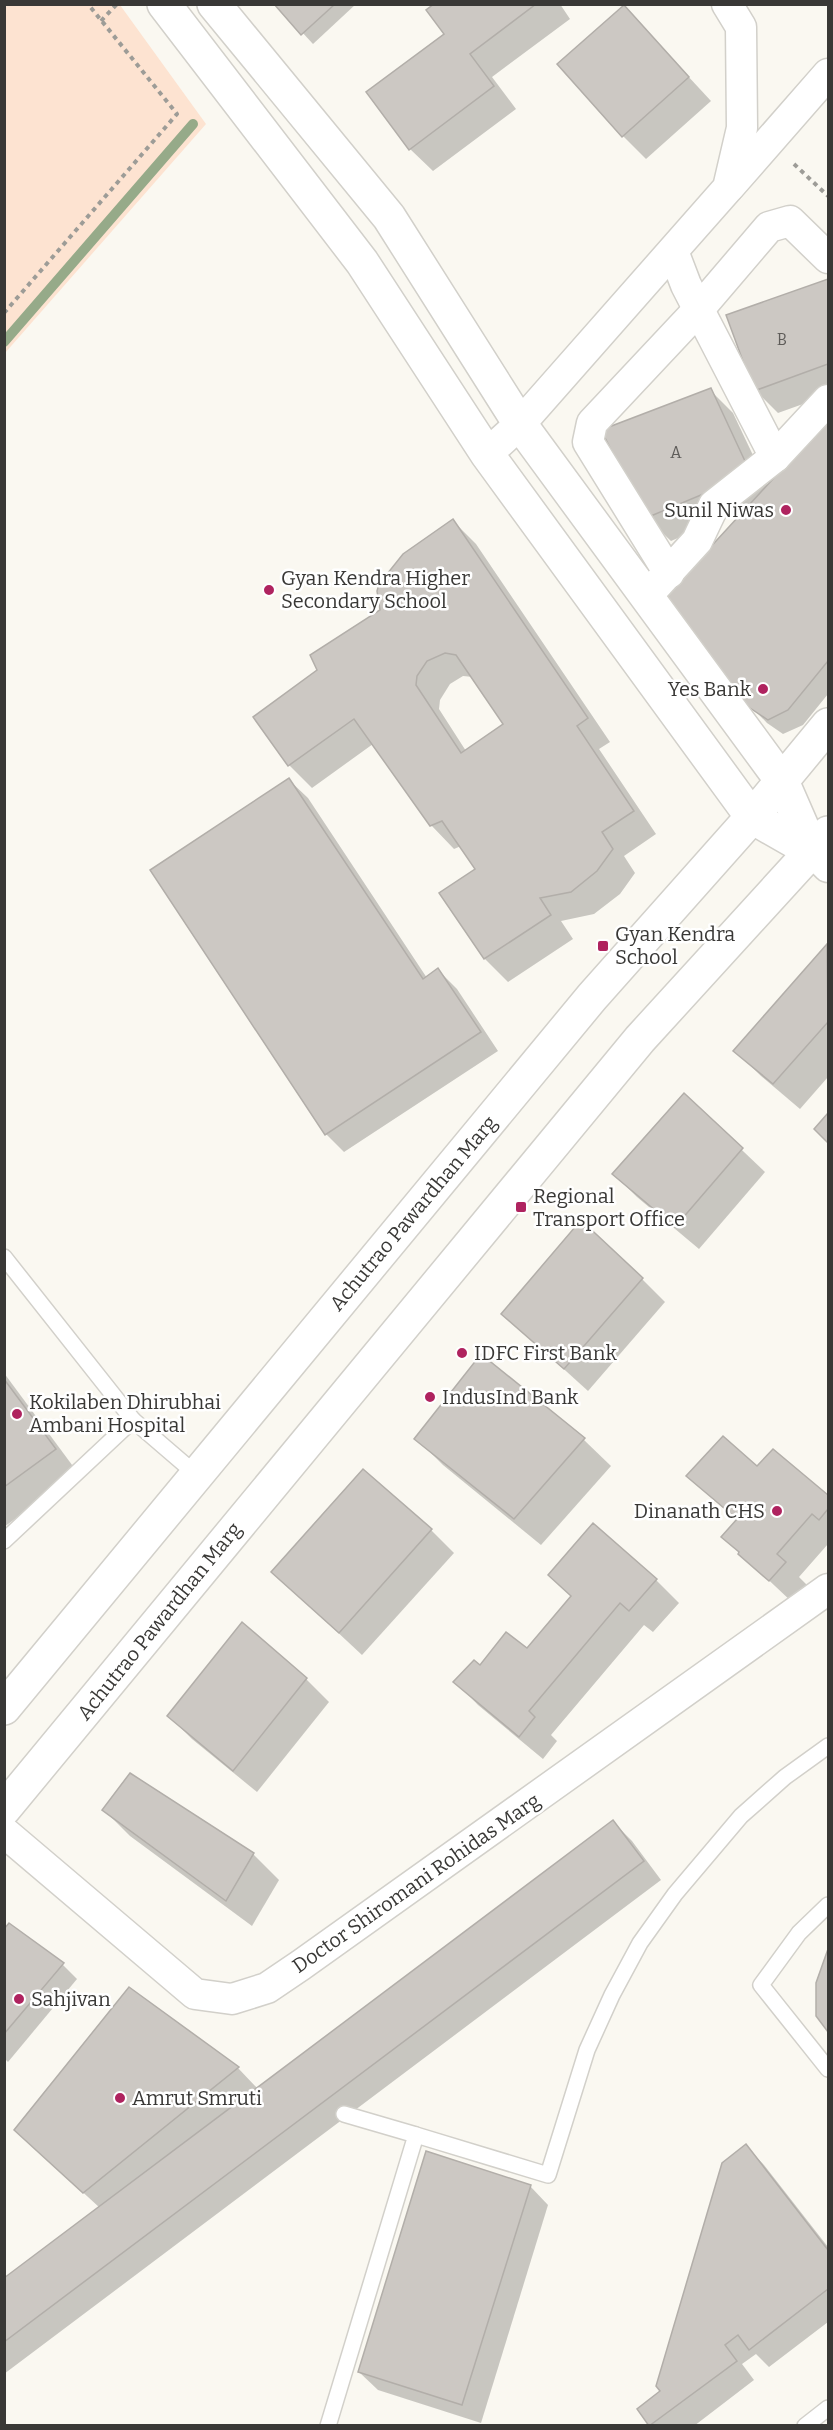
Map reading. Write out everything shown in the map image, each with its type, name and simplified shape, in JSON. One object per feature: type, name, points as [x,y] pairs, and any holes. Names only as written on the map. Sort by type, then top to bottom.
[{"type":"main road","points":[[164,4],[362,262],[487,454],[752,817],[823,851]]},
{"type":"main road","points":[[214,4],[389,217],[520,424],[782,781],[823,851]]},
{"type":"main road","name":"Achutrao Pawardhan Marg","points":[[4,1708],[592,997],[752,817],[828,725]]},
{"type":"main road","name":"Achutrao Pawardhan Marg","points":[[4,1809],[640,1039],[823,851]]},
{"type":"street","points":[[727,4],[741,27],[742,128],[728,188]]},
{"type":"street","points":[[487,454],[520,424],[828,74]]},
{"type":"street","points":[[669,573],[588,442],[592,423],[699,309],[769,227],[790,221],[828,258]]},
{"type":"street","points":[[673,251],[686,285],[775,457]]},
{"type":"street","points":[[647,597],[697,541],[714,505],[775,457],[828,400]]},
{"type":"street","name":"Doctor Shiromani Rohidas Marg","points":[[4,1832],[195,1994],[232,1999],[267,1988],[292,1971],[828,1589]]},
{"type":"lane","points":[[4,1257],[133,1420],[196,1475]]},
{"type":"lane","points":[[4,1541],[133,1420]]},
{"type":"lane","points":[[344,2114],[548,2175],[587,2050],[612,1995],[640,1943],[675,1894],[741,1816],[785,1777],[828,1746]]},
{"type":"lane","points":[[828,1905],[799,1934],[761,1984],[828,2069]]},
{"type":"lane","points":[[328,2426],[416,2135]]},
{"type":"lane","points":[[805,2426],[828,2408]]},
{"type":"path","points":[[4,313],[177,114],[88,4]]},
{"type":"path","points":[[100,21],[117,4]]},
{"type":"path","points":[[771,140],[828,196]]},
{"type":"shaded area","points":[[5,4],[120,5],[206,124],[5,353]]},
{"type":"building","points":[[274,4],[335,4],[301,35]]},
{"type":"building","points":[[434,4],[536,4],[470,54],[494,86],[409,150],[366,92],[444,34],[426,10]]},
{"type":"building","points":[[624,5],[689,77],[622,137],[557,64]]},
{"type":"building","points":[[828,279],[828,364],[754,391],[726,315]]},
{"type":"building","points":[[711,388],[751,474],[646,518],[601,430]]},
{"type":"building","name":"Sunil Niwas","points":[[828,419],[828,661],[788,710],[768,720],[750,708],[730,687],[660,602]]},
{"type":"building","points":[[453,519],[588,718],[577,726],[634,811],[602,832],[613,849],[597,871],[571,892],[540,898],[551,915],[484,959],[439,893],[475,869],[442,821],[430,826],[354,719],[288,766],[253,717],[317,670],[310,655],[380,610],[377,591],[379,584],[403,554]],"holes":[[[445,653],[456,655],[503,724],[461,753],[416,685],[417,676],[427,661]]]},
{"type":"building","points":[[289,778],[423,979],[438,968],[481,1032],[325,1135],[150,870]]},
{"type":"building","points":[[827,944],[828,1022],[773,1084],[733,1051]]},
{"type":"building","points":[[684,1093],[743,1148],[675,1227],[612,1174]]},
{"type":"building","points":[[828,1113],[828,1143],[814,1129]]},
{"type":"building","points":[[581,1220],[643,1278],[564,1369],[501,1314]]},
{"type":"building","points":[[481,1354],[585,1438],[514,1519],[414,1439]]},
{"type":"building","name":"Kokilaben Dhirubhai Ambani Hospital","points":[[4,1379],[56,1449],[4,1487]]},
{"type":"building","name":"Dinanath CHS","points":[[723,1436],[757,1466],[773,1449],[828,1495],[828,1509],[819,1520],[812,1514],[777,1554],[786,1562],[769,1581],[721,1537],[737,1519],[686,1476]]},
{"type":"building","points":[[363,1469],[432,1529],[339,1633],[271,1572]]},
{"type":"building","points":[[593,1523],[657,1579],[629,1611],[620,1603],[529,1711],[535,1717],[519,1737],[453,1682],[474,1660],[480,1665],[506,1632],[527,1648],[571,1596],[548,1575]]},
{"type":"building","points":[[242,1622],[307,1678],[233,1771],[167,1716]]},
{"type":"building","points":[[130,1773],[254,1853],[226,1901],[102,1810]]},
{"type":"building","points":[[613,1820],[644,1861],[4,2342],[4,2278]]},
{"type":"building","name":"Sahjivan","points":[[9,1923],[64,1963],[4,2034],[4,1929]]},
{"type":"building","points":[[828,1949],[828,2032],[816,2016],[816,1983]]},
{"type":"building","name":"Amrut Smruti","points":[[129,1987],[239,2067],[83,2193],[14,2130]]},
{"type":"building","points":[[746,2144],[828,2250],[828,2289],[749,2350],[738,2335],[725,2345],[737,2361],[649,2426],[637,2409],[660,2391],[656,2386],[722,2163]]},
{"type":"building","points":[[426,2151],[531,2185],[462,2405],[358,2372]]},
{"type":"waterway","points":[[4,342],[193,124]]},
{"type":"place","name":"Sunil Niwas","points":[[786,510]]},
{"type":"place","name":"Gyan Kendra Higher Secondary School","points":[[269,590]]},
{"type":"place","name":"Yes Bank","points":[[763,689]]},
{"type":"place","name":"Gyan Kendra School","points":[[603,946]]},
{"type":"place","name":"Regional Transport Office","points":[[521,1207]]},
{"type":"place","name":"IDFC First Bank","points":[[462,1353]]},
{"type":"place","name":"IndusInd Bank","points":[[430,1397]]},
{"type":"place","name":"Kokilaben Dhirubhai Ambani Hospital","points":[[17,1414]]},
{"type":"place","name":"Dinanath CHS","points":[[777,1511]]},
{"type":"place","name":"Sahjivan","points":[[19,1999]]},
{"type":"place","name":"Amrut Smruti","points":[[120,2098]]}]
